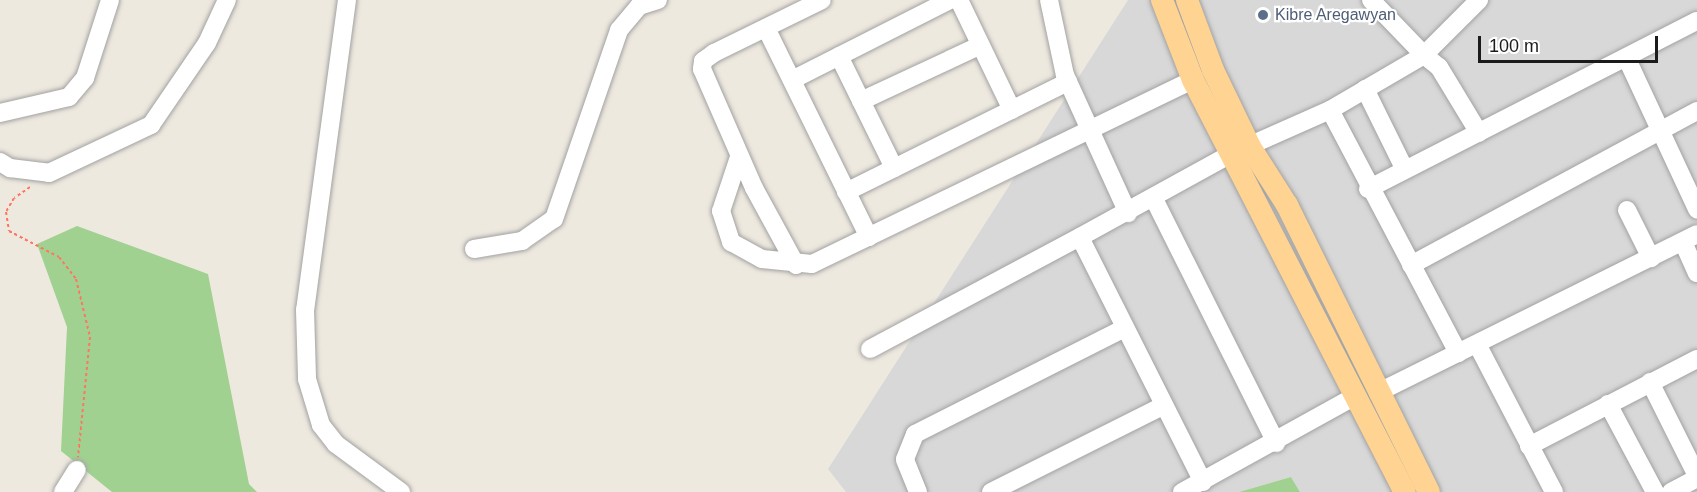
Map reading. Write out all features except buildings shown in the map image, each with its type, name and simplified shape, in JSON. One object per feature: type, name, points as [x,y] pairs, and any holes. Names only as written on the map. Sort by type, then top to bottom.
[{"type":"main road","points":[[1162,0],[1193,80],[1241,150],[1287,205],[1429,492]]},
{"type":"main road","points":[[1187,0],[1241,150],[1355,396],[1405,492]]},
{"type":"street","points":[[0,113],[69,97],[85,78],[110,0]]},
{"type":"street","points":[[0,162],[10,168],[49,172],[151,125],[207,43],[227,0]]},
{"type":"street","points":[[347,0],[305,310],[307,379],[321,424],[336,444],[401,492]]},
{"type":"street","points":[[474,249],[522,241],[554,219],[619,30],[639,6],[658,0]]},
{"type":"street","points":[[796,265],[739,156],[703,79],[702,64],[822,0]]},
{"type":"street","points":[[792,80],[839,56],[921,7],[950,0]]},
{"type":"street","points":[[959,0],[1012,110]]},
{"type":"street","points":[[1049,0],[1068,82],[1088,130],[1128,213]]},
{"type":"street","points":[[1371,0],[1424,55],[1439,67],[1479,133]]},
{"type":"street","points":[[870,349],[1128,213],[1241,150],[1330,110],[1424,55],[1479,0]]},
{"type":"street","points":[[1368,189],[1627,59],[1697,21]]},
{"type":"street","points":[[766,28],[869,237]]},
{"type":"street","points":[[861,101],[981,45]]},
{"type":"street","points":[[839,56],[894,168]]},
{"type":"street","points":[[1627,59],[1697,209]]},
{"type":"street","points":[[739,156],[721,211],[725,230],[745,252],[796,265],[812,264],[1193,80]]},
{"type":"street","points":[[846,192],[1068,82]]},
{"type":"street","points":[[1365,89],[1405,170]]},
{"type":"street","points":[[1330,110],[1368,189],[1458,353]]},
{"type":"street","points":[[1411,265],[1697,111]]},
{"type":"street","points":[[1154,199],[1276,443]]},
{"type":"street","points":[[1627,210],[1651,258]]},
{"type":"street","points":[[1080,237],[1203,482]]},
{"type":"street","points":[[1379,392],[1690,238],[1697,273]]},
{"type":"street","points":[[918,492],[905,459],[915,434],[1125,328]]},
{"type":"street","points":[[1478,344],[1554,492]]},
{"type":"street","points":[[1529,446],[1697,359]]},
{"type":"street","points":[[1650,382],[1697,477],[1671,492]]},
{"type":"street","points":[[1182,492],[1276,443],[1355,396]]},
{"type":"street","points":[[1608,404],[1655,492]]},
{"type":"street","points":[[992,492],[1163,406]]},
{"type":"street","points":[[63,492],[77,470]]},
{"type":"path","points":[[49,172],[14,198],[6,212],[9,231],[59,257],[76,279],[84,308],[90,337],[77,470]]},
{"type":"shaded area","points":[[1128,0],[1697,0],[1697,492],[1300,492],[1291,477],[1239,492],[846,492],[828,469]]},
{"type":"green space","points":[[77,226],[208,274],[249,484],[257,492],[112,492],[61,451],[67,327],[37,244]]},
{"type":"green space","points":[[1291,477],[1300,492],[1239,492]]},
{"type":"place","name":"Kibre Aregawyan","points":[[1263,15]]}]
